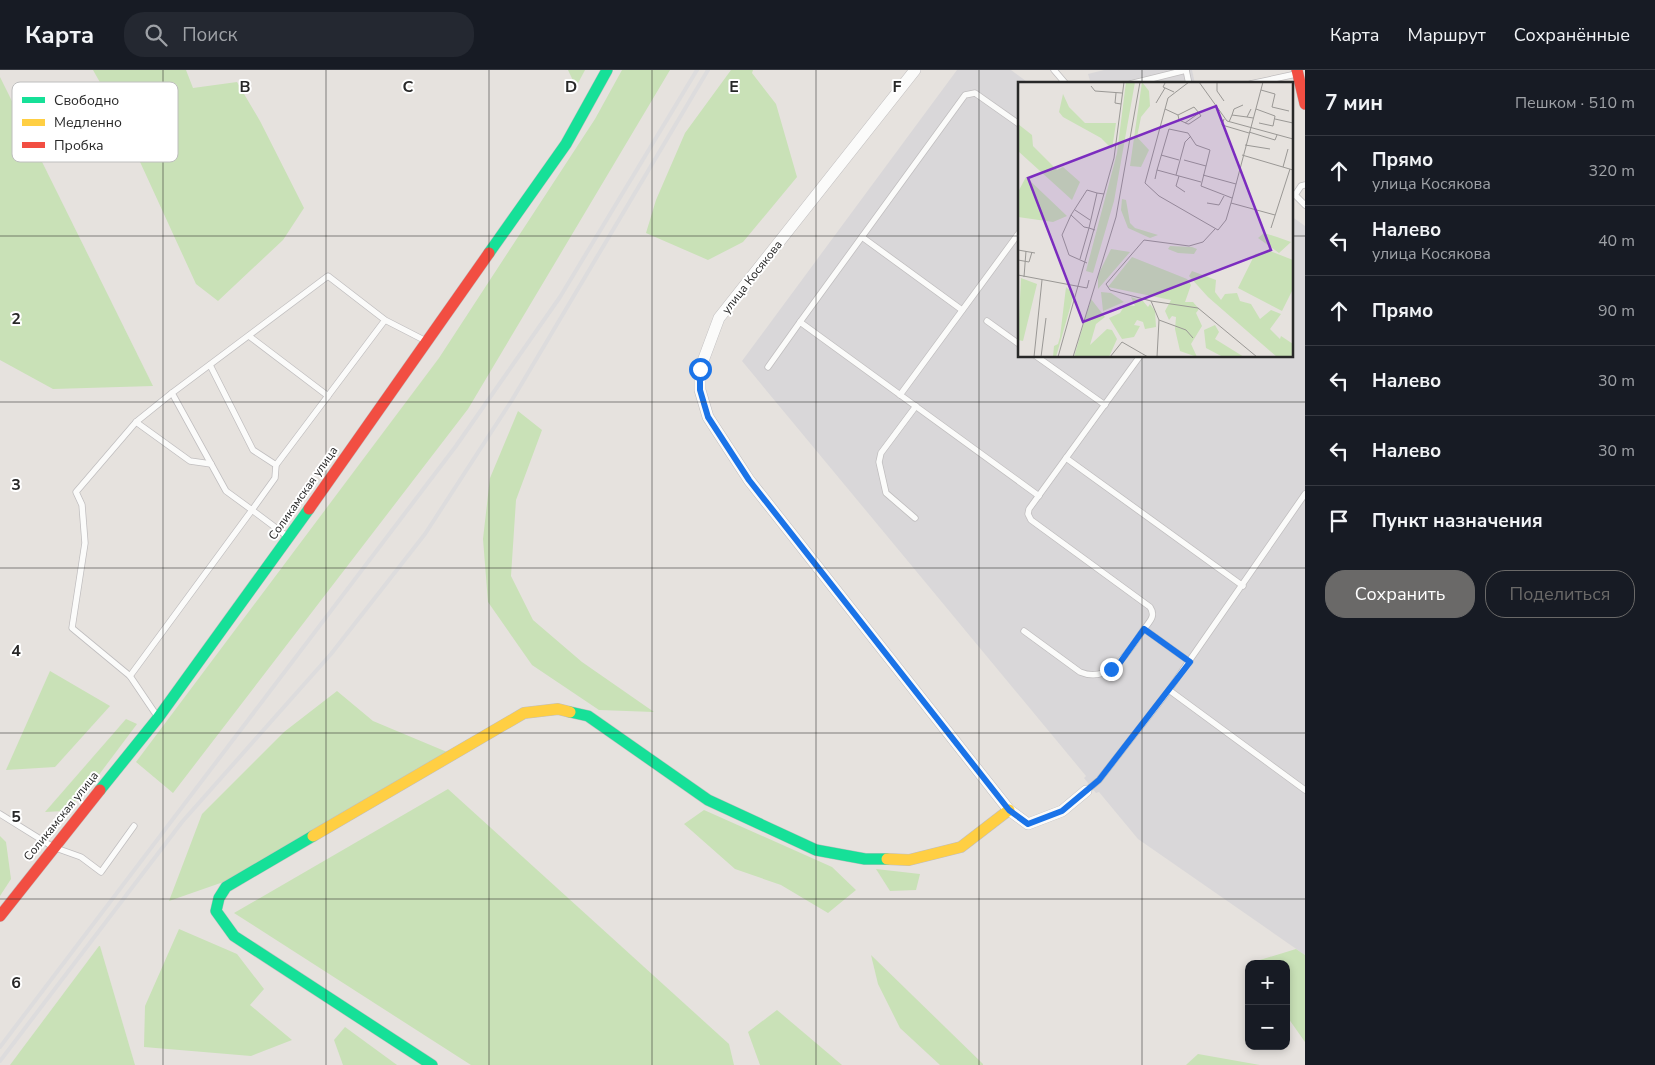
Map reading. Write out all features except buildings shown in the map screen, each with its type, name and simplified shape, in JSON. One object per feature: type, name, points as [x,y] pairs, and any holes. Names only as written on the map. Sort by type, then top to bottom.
[{"type":"street","name":"Соликамская улица","points":[[0,916],[53,847],[158,718],[289,538],[566,144],[607,70]]},
{"type":"street","name":"улица Косякова","points":[[915,70],[719,318],[700,369],[700,390],[708,417],[749,480],[1009,810],[1028,824],[1062,811],[1086,791]]},
{"type":"street","points":[[1298,72],[1305,104]]},
{"type":"street","points":[[432,1065],[234,936],[222,923],[216,911],[219,898],[226,887],[524,713],[558,709],[588,716],[708,800],[816,850],[865,859],[909,860],[961,847],[1009,810]]},
{"type":"lane","points":[[1054,70],[1064,82]]},
{"type":"lane","points":[[1138,82],[1186,70]]},
{"type":"lane","points":[[1258,82],[1298,72]]},
{"type":"lane","points":[[768,367],[965,95],[975,93],[1018,123]]},
{"type":"lane","points":[[1305,185],[1301,186],[1295,195],[1305,205]]},
{"type":"lane","points":[[900,395],[1018,234]]},
{"type":"lane","points":[[862,237],[962,310]]},
{"type":"lane","points":[[158,718],[130,676],[73,631],[72,625],[85,543],[82,505],[76,492],[136,422],[328,276],[385,320],[426,341]]},
{"type":"lane","points":[[130,676],[275,478],[276,465],[385,320]]},
{"type":"lane","points":[[987,321],[1018,343]]},
{"type":"lane","points":[[800,322],[1039,496]]},
{"type":"lane","points":[[249,336],[328,396]]},
{"type":"lane","points":[[1039,358],[1105,405]]},
{"type":"lane","points":[[1024,631],[1080,672],[1090,675],[1116,667],[1152,618],[1153,612],[1150,606],[1031,520],[1028,514],[1139,358]]},
{"type":"lane","points":[[210,365],[253,450],[276,465]]},
{"type":"lane","points":[[172,393],[226,491],[289,538]]},
{"type":"lane","points":[[915,518],[886,494],[879,458],[916,406]]},
{"type":"lane","points":[[136,422],[190,461],[211,464]]},
{"type":"lane","points":[[1066,458],[1243,586]]},
{"type":"lane","points":[[1086,791],[1099,780],[1190,662],[1305,494]]},
{"type":"lane","points":[[1144,629],[1190,662]]},
{"type":"lane","points":[[1169,690],[1305,790]]},
{"type":"lane","points":[[0,814],[53,847],[81,857],[101,872],[134,826]]},
{"type":"shaded area","points":[[957,70],[1011,70],[1027,82],[1018,82],[1018,358],[1292,358],[1292,217],[1305,226],[1305,955],[1138,839],[1099,792],[1096,793],[1084,778],[1086,776],[742,361]]},
{"type":"shaded area","points":[[1104,70],[1192,70],[1195,82],[1090,82],[1088,74]]},
{"type":"green space","points":[[93,70],[186,70],[193,88],[237,82],[260,121],[304,208],[283,240],[218,301],[196,284],[140,162],[178,162],[178,82],[100,82]]},
{"type":"green space","points":[[568,70],[585,70],[576,87]]},
{"type":"green space","points":[[622,70],[670,70],[468,409],[173,793],[136,762],[439,358],[595,119]]},
{"type":"green space","points":[[731,70],[753,70],[752,73],[776,104],[797,177],[743,242],[708,260],[646,233],[656,200],[685,133]]},
{"type":"green space","points":[[0,77],[12,101],[12,162],[42,162],[153,386],[53,389],[0,360]]},
{"type":"green space","points":[[518,411],[542,430],[516,500],[511,576],[533,620],[582,662],[654,712],[599,710],[532,665],[488,602],[483,539],[490,478]]},
{"type":"green space","points":[[50,671],[110,706],[55,767],[6,770]]},
{"type":"green space","points":[[337,691],[373,721],[447,752],[232,879],[169,901],[202,814],[284,732]]},
{"type":"green space","points":[[126,719],[137,724],[86,792],[64,811],[45,812]]},
{"type":"green space","points":[[448,789],[729,1044],[734,1065],[471,1065],[234,913]]},
{"type":"green space","points":[[704,810],[832,867],[856,890],[828,913],[781,885],[735,869],[684,824]]},
{"type":"green space","points":[[0,836],[6,842],[11,879],[0,896]]},
{"type":"green space","points":[[876,869],[920,874],[916,890],[890,891]]},
{"type":"green space","points":[[179,929],[237,954],[264,989],[250,1005],[292,1040],[251,1056],[144,1047],[145,1006]]},
{"type":"green space","points":[[99,946],[135,1065],[10,1065]]},
{"type":"green space","points":[[1296,949],[1305,955],[1305,1042],[1290,1021],[1290,960],[1260,960]]},
{"type":"green space","points":[[871,955],[983,1065],[940,1065],[900,1028],[878,984]]},
{"type":"green space","points":[[777,1010],[842,1065],[760,1065],[748,1032]]},
{"type":"green space","points":[[345,1027],[397,1065],[343,1065],[334,1040]]},
{"type":"green space","points":[[1198,1054],[1260,1065],[1186,1065]]},
{"type":"railway","points":[[0,1047],[456,446],[560,297],[697,70]]},
{"type":"railway","points":[[0,1061],[182,822],[331,654],[425,534],[512,400],[708,70]]},
{"type":"traffic: fast","points":[[489,253],[566,144],[607,70]]},
{"type":"traffic: fast","points":[[100,790],[158,718],[309,509]]},
{"type":"traffic: fast","points":[[570,712],[588,716],[708,800],[816,850],[865,859],[887,859]]},
{"type":"traffic: fast","points":[[313,836],[226,887],[219,898],[216,911],[234,936],[432,1065]]},
{"type":"traffic: slow","points":[[313,836],[524,713],[558,709],[570,712]]},
{"type":"traffic: slow","points":[[887,859],[909,860],[961,847],[1009,810]]},
{"type":"traffic: jam","points":[[1297,70],[1305,104]]},
{"type":"traffic: jam","points":[[309,509],[489,253]]},
{"type":"traffic: jam","points":[[0,916],[100,790]]},
{"type":"route","points":[[700,369],[700,390],[708,417],[749,480],[1009,810],[1028,824],[1062,811],[1099,780],[1190,662],[1144,629],[1119,664],[1111,669]]}]
